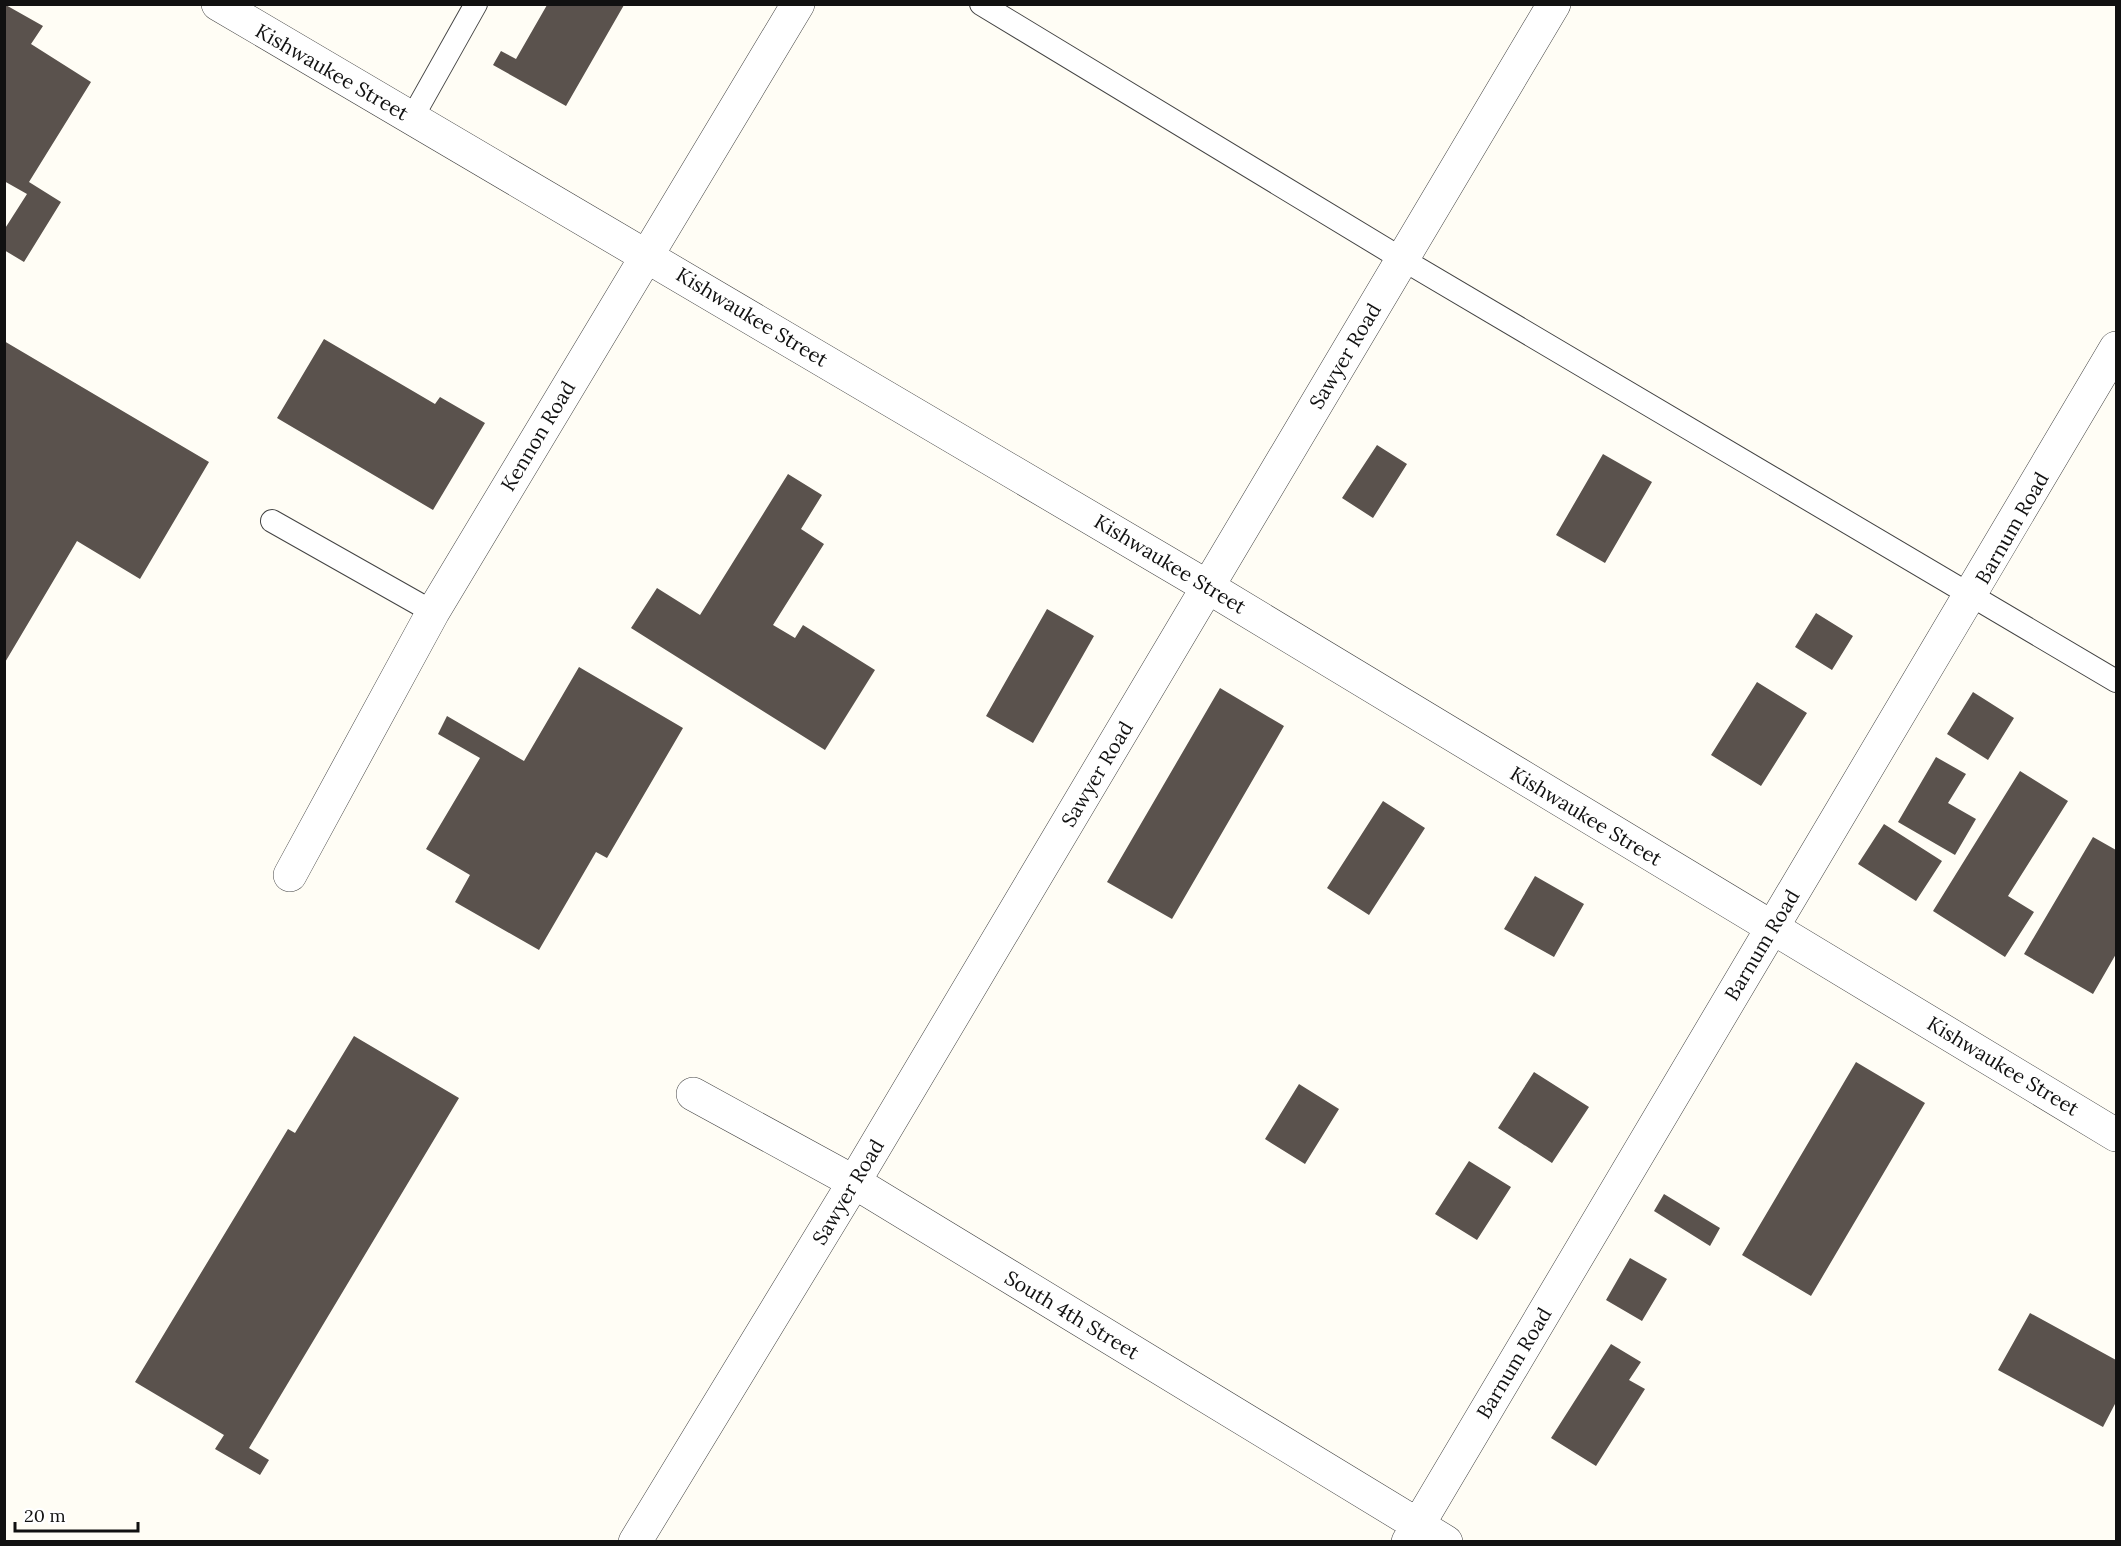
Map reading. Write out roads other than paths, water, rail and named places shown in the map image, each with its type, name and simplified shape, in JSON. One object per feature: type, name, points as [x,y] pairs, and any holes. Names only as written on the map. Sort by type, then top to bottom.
[{"type":"street","name":"Kishwaukee Street","points":[[218,4],[1208,587],[2116,1135]]},
{"type":"street","name":"Kennon Road","points":[[290,875],[433,612],[798,4]]},
{"type":"street","name":"Sawyer Road","points":[[635,1542],[854,1182],[1554,4]]},
{"type":"street","name":"Barnum Road","points":[[1413,1533],[1972,595],[2116,348]]},
{"type":"street","name":"South 4th Street","points":[[693,1094],[854,1182],[1413,1533],[1446,1542]]},
{"type":"lane","points":[[412,118],[476,4]]},
{"type":"lane","points":[[981,4],[1402,259],[2116,681]]},
{"type":"lane","points":[[272,521],[433,612]]}]
